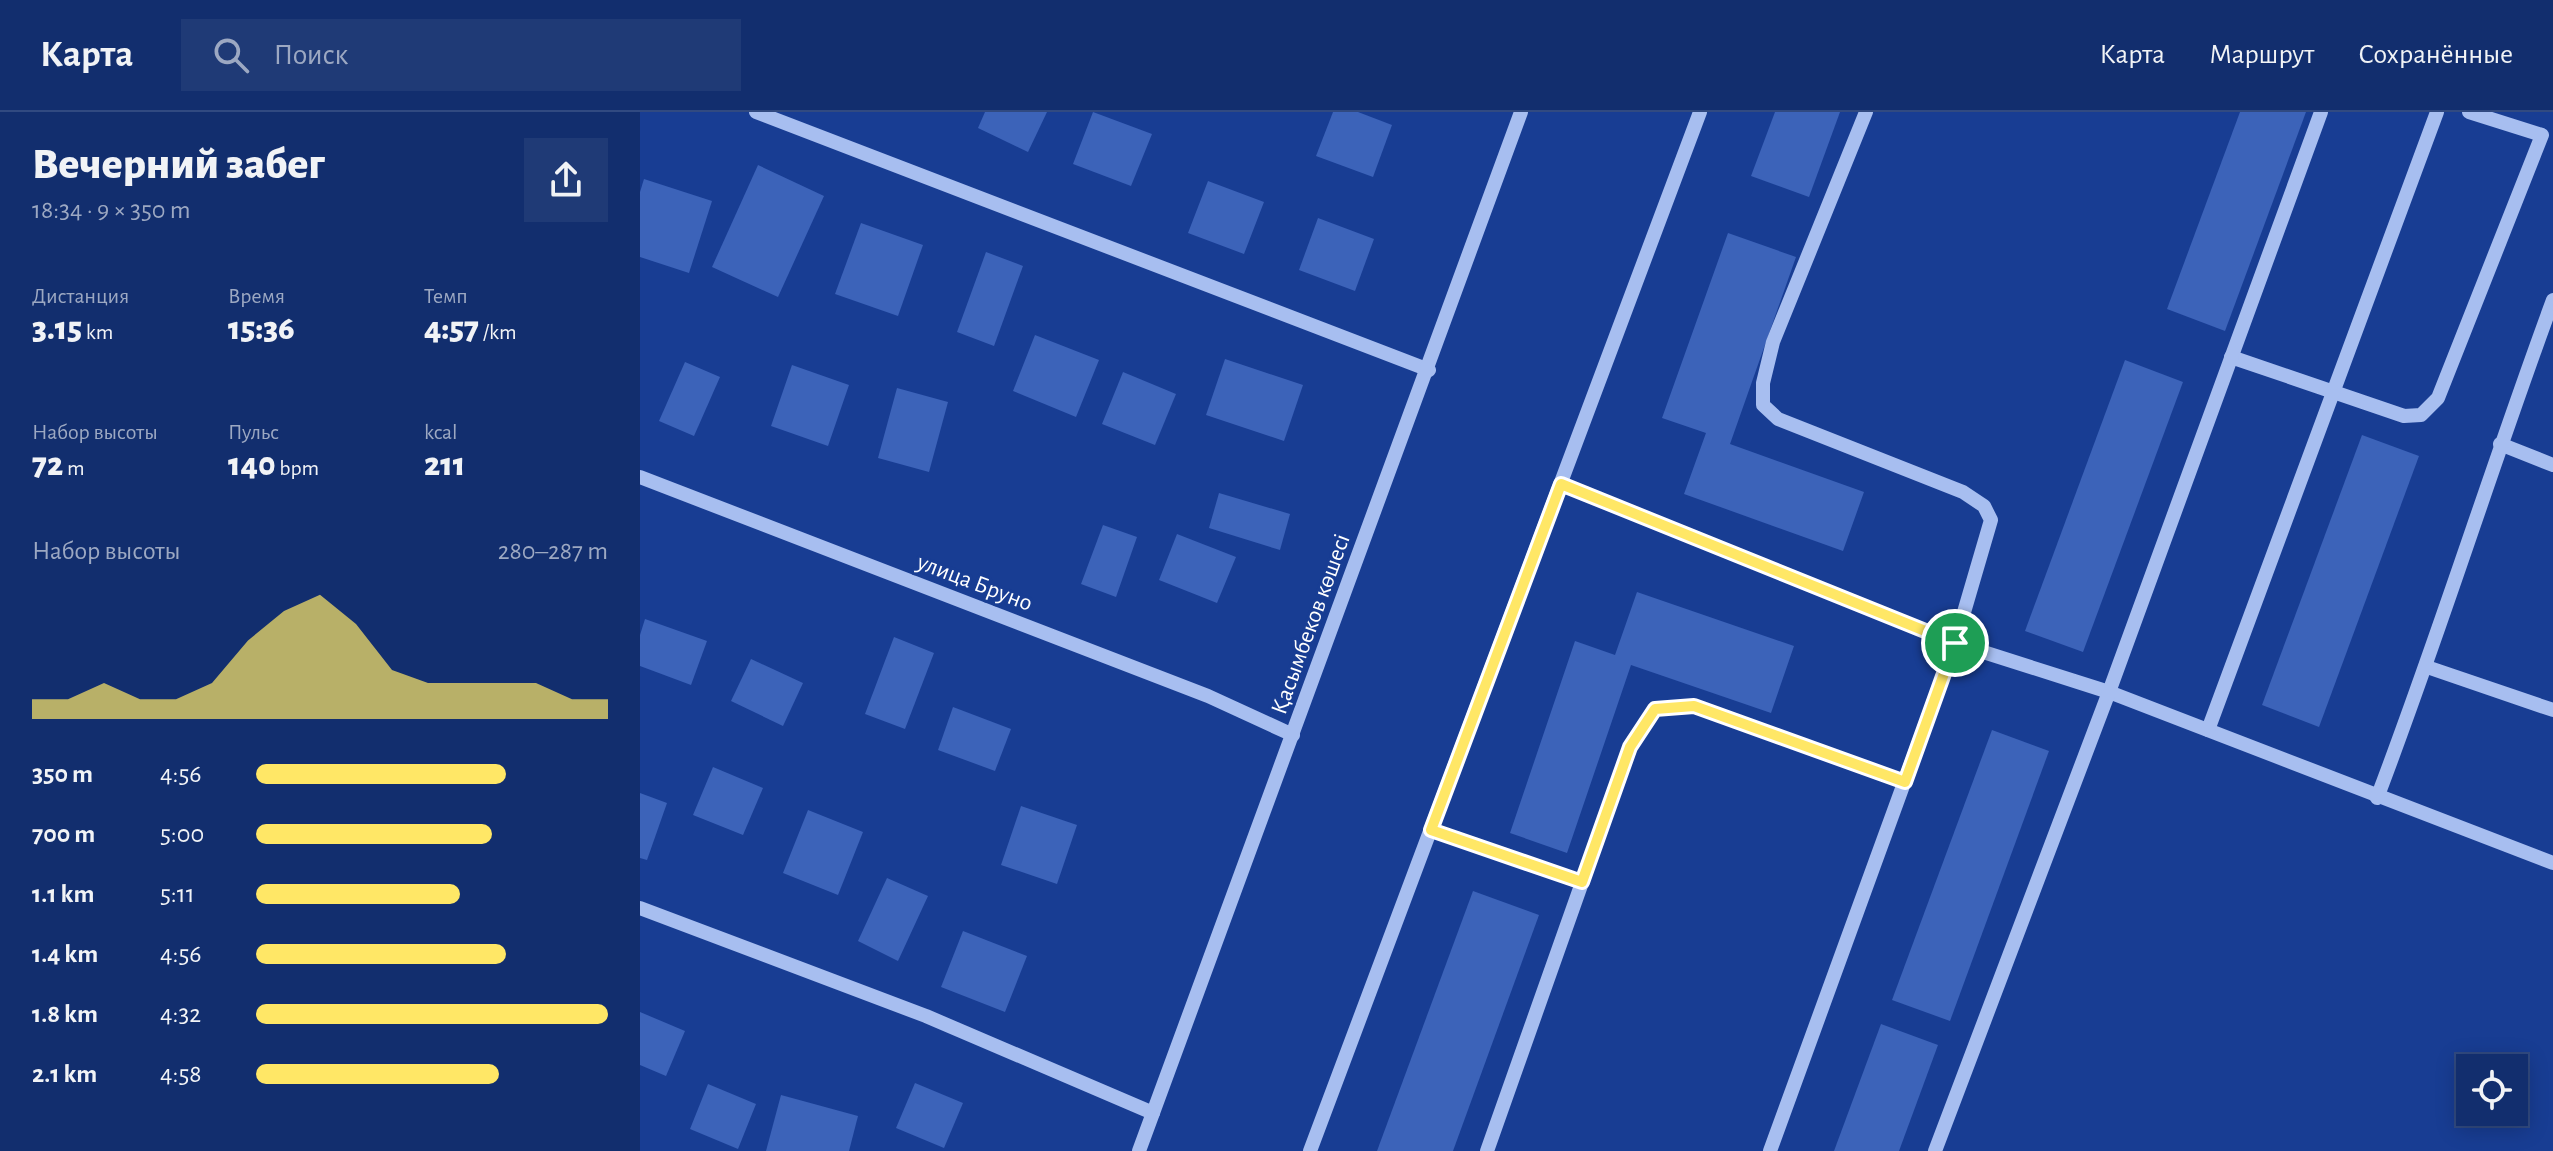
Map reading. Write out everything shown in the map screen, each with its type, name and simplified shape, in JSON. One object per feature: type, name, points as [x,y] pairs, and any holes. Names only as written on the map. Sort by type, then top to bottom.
[{"type":"street","points":[[756,112],[1429,370]]},
{"type":"street","name":"Қасымбеков көшесі","points":[[1139,1151],[1429,370],[1521,112]]},
{"type":"street","points":[[1310,1151],[1700,112]]},
{"type":"street","points":[[1770,1151],[1955,643],[1991,520],[1984,506],[1963,492],[1778,419],[1763,405],[1763,383],[1773,342],[1866,112]]},
{"type":"street","points":[[1935,1151],[2109,692],[2321,112]]},
{"type":"street","points":[[2208,730],[2437,112]]},
{"type":"street","points":[[2231,357],[2334,389],[2404,416],[2421,415],[2438,398],[2548,138],[2469,112]]},
{"type":"street","points":[[2377,798],[2427,667],[2500,444],[2553,300]]},
{"type":"street","points":[[2500,444],[2553,465]]},
{"type":"street","name":"улица Бруно","points":[[640,477],[1208,696],[1293,735]]},
{"type":"street","points":[[1561,484],[1955,643],[2109,692],[2377,798],[2553,863]]},
{"type":"street","points":[[2427,667],[2553,710]]},
{"type":"street","points":[[1487,1151],[1630,747],[1655,709],[1694,706],[1905,782]]},
{"type":"street","points":[[1431,830],[1582,882]]},
{"type":"street","points":[[640,908],[926,1016],[1153,1113]]},
{"type":"building","points":[[985,112],[1047,112],[1028,152],[978,128]]},
{"type":"building","points":[[1093,112],[1152,134],[1131,186],[1073,164]]},
{"type":"building","points":[[1333,112],[1358,112],[1392,125],[1373,177],[1316,156]]},
{"type":"building","points":[[1775,112],[1840,112],[1809,197],[1751,176]]},
{"type":"building","points":[[2240,112],[2306,112],[2225,331],[2167,309]]},
{"type":"building","points":[[758,165],[824,196],[778,297],[712,267]]},
{"type":"building","points":[[644,179],[712,201],[689,273],[640,257],[640,192]]},
{"type":"building","points":[[1208,181],[1264,202],[1244,254],[1188,233]]},
{"type":"building","points":[[1318,218],[1374,239],[1355,291],[1299,270]]},
{"type":"building","points":[[861,223],[923,245],[898,316],[835,294]]},
{"type":"building","points":[[1728,233],[1796,257],[1730,444],[1864,492],[1843,551],[1684,494],[1706,433],[1662,418]]},
{"type":"building","points":[[986,252],[1023,266],[994,346],[957,332]]},
{"type":"building","points":[[1035,335],[1099,360],[1076,417],[1013,391]]},
{"type":"building","points":[[1225,359],[1303,385],[1284,441],[1206,415]]},
{"type":"building","points":[[2125,360],[2183,382],[2083,652],[2025,631]]},
{"type":"building","points":[[685,362],[720,377],[694,436],[659,421]]},
{"type":"building","points":[[792,365],[849,385],[828,446],[771,426]]},
{"type":"building","points":[[1123,372],[1176,394],[1155,445],[1102,424]]},
{"type":"building","points":[[897,388],[948,402],[929,472],[878,458]]},
{"type":"building","points":[[2362,435],[2419,456],[2319,727],[2262,705]]},
{"type":"building","points":[[1219,493],[1290,514],[1280,550],[1209,528]]},
{"type":"building","points":[[1103,525],[1137,537],[1116,597],[1081,584]]},
{"type":"building","points":[[1177,534],[1236,557],[1217,603],[1159,580]]},
{"type":"building","points":[[1637,592],[1794,646],[1771,713],[1631,665],[1567,853],[1510,833],[1575,641],[1615,655]]},
{"type":"building","points":[[645,619],[707,641],[691,685],[640,666],[640,635]]},
{"type":"building","points":[[894,637],[934,653],[905,729],[865,714]]},
{"type":"building","points":[[751,659],[803,683],[783,726],[731,701]]},
{"type":"building","points":[[953,707],[1011,729],[995,771],[938,750]]},
{"type":"building","points":[[1992,730],[2049,751],[1950,1021],[1892,1000]]},
{"type":"building","points":[[713,767],[763,788],[743,835],[693,815]]},
{"type":"building","points":[[640,793],[667,803],[647,860],[640,858]]},
{"type":"building","points":[[1021,806],[1077,825],[1057,884],[1001,865]]},
{"type":"building","points":[[808,810],[863,832],[838,895],[783,873]]},
{"type":"building","points":[[887,878],[928,896],[898,961],[858,941]]},
{"type":"building","points":[[1473,891],[1539,915],[1453,1151],[1377,1151]]},
{"type":"building","points":[[963,931],[1027,956],[1005,1012],[941,987]]},
{"type":"building","points":[[640,1012],[685,1031],[666,1076],[640,1065]]},
{"type":"building","points":[[1881,1024],[1938,1045],[1899,1151],[1834,1151]]},
{"type":"building","points":[[915,1083],[963,1103],[944,1148],[896,1128]]},
{"type":"building","points":[[708,1084],[756,1104],[738,1149],[690,1129]]},
{"type":"building","points":[[781,1095],[858,1116],[849,1151],[766,1151]]},
{"type":"route","points":[[1561,484],[1955,643],[1905,782],[1694,706],[1655,709],[1630,747],[1582,882],[1431,830],[1561,484]]}]
